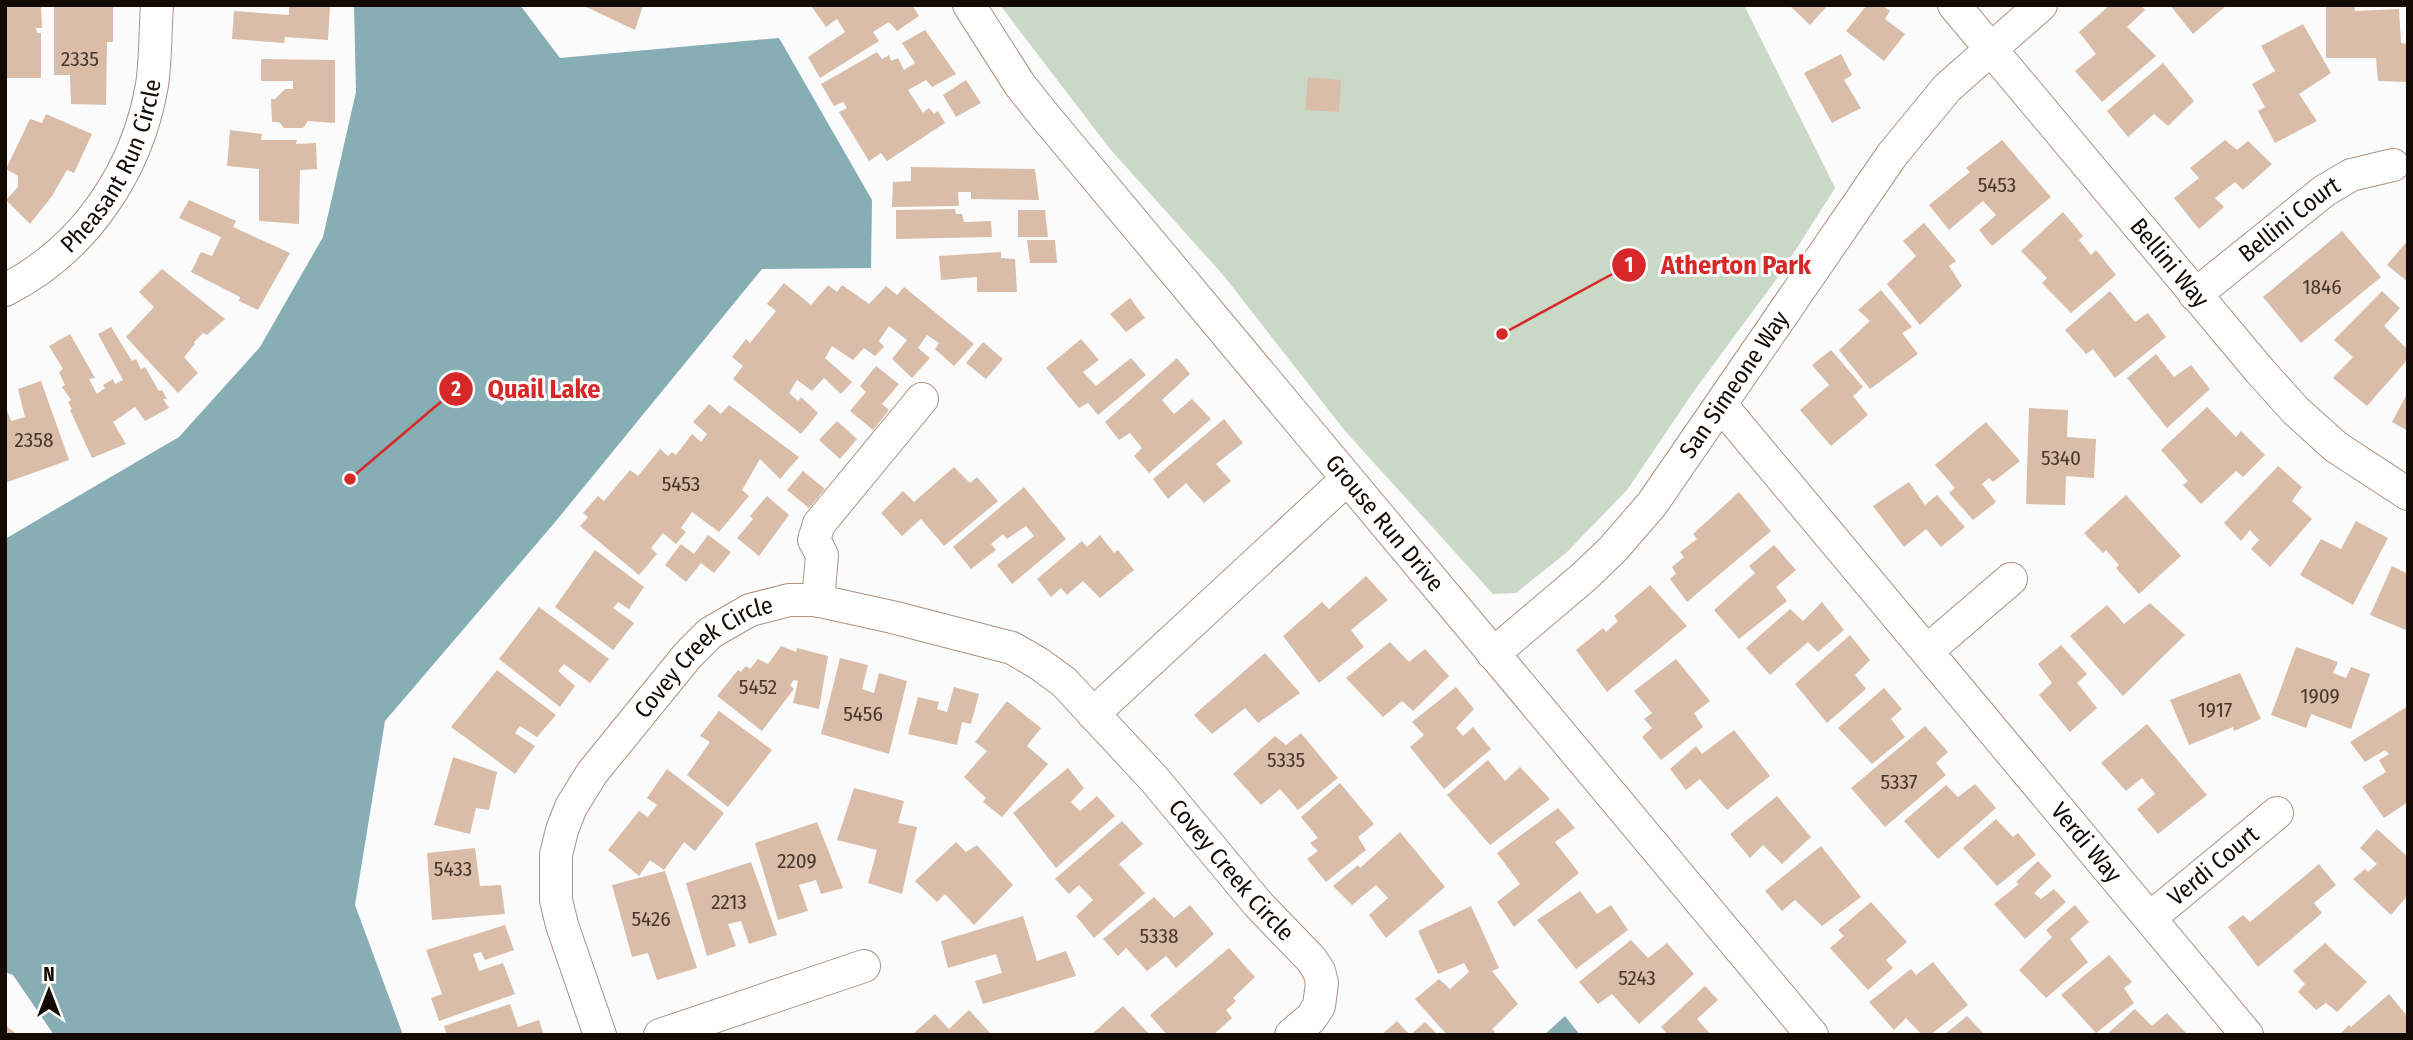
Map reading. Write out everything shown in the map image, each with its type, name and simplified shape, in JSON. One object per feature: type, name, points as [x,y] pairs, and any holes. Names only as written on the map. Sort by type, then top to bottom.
[{"type":"street","name":"Pheasant Run Circle","points":[[5,290],[25,280],[66,249],[102,207],[124,170],[138,136],[152,85],[157,5]]},
{"type":"street","name":"Grouse Run Drive","points":[[968,5],[1020,85],[1044,115],[1812,1035]]},
{"type":"street","name":"Bellini Way","points":[[1954,5],[2195,295],[2296,411],[2336,447],[2408,494]]},
{"type":"street","name":"San Simeone Way","points":[[1493,654],[1613,549],[1652,504],[1892,155],[1947,88],[2041,5]]},
{"type":"street","name":"Bellini Court","points":[[2195,295],[2324,191],[2351,175],[2393,165]]},
{"type":"street","points":[[818,601],[822,555],[814,540],[819,524],[922,399]]},
{"type":"street","name":"Verdi Way","points":[[1721,405],[2247,1035]]},
{"type":"street","points":[[1093,714],[1347,478]]},
{"type":"street","points":[[1927,651],[2011,579]]},
{"type":"street","name":"Covey Creek Circle","points":[[600,1035],[556,900],[556,855],[571,807],[592,773],[688,655],[710,633],[750,610],[789,600],[818,601],[1012,648],[1064,682],[1154,779],[1258,904],[1311,959],[1319,971],[1322,983],[1320,1006],[1311,1018],[1291,1035]]},
{"type":"street","name":"Verdi Court","points":[[2150,918],[2277,813]]},
{"type":"street","points":[[660,1035],[864,966]]},
{"type":"green space","points":[[1000,5],[1744,5],[1835,188],[1781,273],[1694,391],[1627,490],[1566,553],[1516,593],[1493,594],[1345,431],[1224,276],[1110,149]]},
{"type":"water","points":[[354,5],[520,5],[560,58],[779,38],[872,200],[871,268],[762,269],[556,521],[385,721],[355,905],[403,1035],[54,1035],[13,975],[5,972],[5,539],[179,437],[260,347],[323,237],[356,92]]},
{"type":"water","points":[[1565,1016],[1580,1035],[1544,1035]]},
{"type":"building","points":[[5,5],[41,5],[42,28],[36,28],[37,33],[41,33],[41,78],[5,78]]},
{"type":"building","points":[[54,5],[113,5],[113,42],[107,42],[106,105],[71,104],[70,75],[54,75]]},
{"type":"building","points":[[289,5],[330,5],[328,40],[285,37],[284,43],[232,39],[234,11],[289,15]]},
{"type":"building","points":[[582,5],[643,5],[635,30]]},
{"type":"building","points":[[912,5],[919,16],[897,31],[889,22],[873,32],[879,41],[820,78],[808,57],[845,32],[837,19],[826,27],[812,7]]},
{"type":"building","points":[[1789,5],[1828,5],[1810,25]]},
{"type":"building","points":[[1867,5],[1882,5],[1890,11],[1885,19],[1905,34],[1884,61],[1846,31]]},
{"type":"building","points":[[2110,5],[2141,5],[2145,10],[2127,27],[2156,56],[2102,102],[2075,71],[2096,54],[2079,32]]},
{"type":"building","points":[[2170,5],[2227,5],[2193,34]]},
{"type":"building","points":[[2326,5],[2355,5],[2355,11],[2399,9],[2401,43],[2408,44],[2408,82],[2378,81],[2376,58],[2326,58]]},
{"type":"building","points":[[2303,24],[2331,73],[2299,94],[2317,121],[2275,143],[2258,111],[2265,107],[2252,84],[2275,71],[2261,46]]},
{"type":"building","points":[[925,30],[956,74],[932,87],[926,80],[908,90],[923,113],[929,108],[934,114],[938,111],[945,123],[887,161],[881,153],[869,161],[839,112],[847,108],[843,102],[834,106],[821,84],[877,52],[882,59],[889,55],[891,61],[898,58],[904,70],[915,63],[902,43]]},
{"type":"building","points":[[1841,54],[1852,75],[1844,80],[1861,108],[1832,123],[1804,73]]},
{"type":"building","points":[[261,59],[335,60],[335,123],[308,121],[303,128],[284,128],[279,122],[272,122],[271,99],[275,99],[285,89],[293,89],[293,81],[261,81]]},
{"type":"building","points":[[2163,63],[2194,101],[2168,126],[2154,114],[2128,137],[2107,111]]},
{"type":"building","points":[[1308,77],[1341,80],[1339,112],[1305,110]]},
{"type":"building","points":[[966,80],[981,103],[956,117],[943,95]]},
{"type":"building","points":[[46,114],[92,134],[74,173],[67,170],[52,196],[30,224],[6,200],[18,187],[18,176],[6,169],[30,119],[42,123]]},
{"type":"building","points":[[230,130],[262,134],[261,140],[316,143],[317,169],[300,170],[299,224],[259,221],[259,169],[227,166]]},
{"type":"building","points":[[2002,140],[2051,197],[1992,246],[1979,230],[1996,215],[1983,201],[1949,230],[1929,205],[1970,172],[1966,168]]},
{"type":"building","points":[[2225,140],[2237,150],[2248,141],[2272,164],[2243,190],[2235,182],[2215,198],[2224,207],[2199,229],[2174,198],[2199,178],[2190,168]]},
{"type":"building","points":[[911,167],[1035,169],[1039,200],[971,199],[971,192],[958,192],[959,206],[892,207],[893,182],[911,181]]},
{"type":"building","points":[[189,200],[236,221],[233,227],[290,253],[258,310],[239,301],[240,297],[191,272],[201,252],[212,256],[221,237],[179,218]]},
{"type":"building","points":[[955,209],[956,214],[962,214],[964,222],[991,221],[992,237],[896,239],[896,210]]},
{"type":"building","points":[[1018,210],[1045,210],[1048,237],[1018,237]]},
{"type":"building","points":[[2063,212],[2083,236],[2079,240],[2091,255],[2096,250],[2116,275],[2071,313],[2042,283],[2047,278],[2021,251]]},
{"type":"building","points":[[1924,223],[1956,261],[1949,266],[1962,286],[1920,325],[1887,284],[1916,256],[1903,241]]},
{"type":"building","points":[[2342,231],[2381,277],[2301,343],[2263,297]]},
{"type":"building","points":[[1027,240],[1055,240],[1057,263],[1030,263]]},
{"type":"building","points":[[2408,240],[2408,282],[2387,265]]},
{"type":"building","points":[[1001,252],[1001,258],[1015,259],[1017,292],[977,292],[977,277],[941,280],[939,256]]},
{"type":"building","points":[[162,269],[225,319],[207,335],[203,333],[184,357],[198,373],[178,393],[126,337],[154,307],[139,292]]},
{"type":"building","points":[[784,283],[811,305],[828,285],[837,292],[842,285],[869,304],[886,286],[897,295],[904,287],[974,344],[954,366],[935,349],[939,343],[927,335],[918,348],[930,358],[912,378],[892,359],[907,340],[889,326],[879,341],[884,347],[875,356],[864,348],[853,360],[832,346],[825,358],[852,382],[841,394],[824,378],[812,391],[797,380],[789,393],[798,401],[801,397],[818,413],[801,434],[733,379],[743,366],[732,357],[746,339],[750,343],[776,311],[767,304]]},
{"type":"building","points":[[1881,290],[1912,327],[1902,333],[1918,354],[1870,389],[1839,350],[1870,321],[1858,310]]},
{"type":"building","points":[[2110,291],[2135,322],[2148,313],[2166,337],[2115,378],[2093,349],[2086,354],[2065,330]]},
{"type":"building","points":[[2382,291],[2400,308],[2384,326],[2408,350],[2408,359],[2367,406],[2333,378],[2353,357],[2334,340]]},
{"type":"building","points":[[1130,298],[1145,318],[1126,332],[1110,314]]},
{"type":"building","points":[[111,327],[132,361],[136,359],[141,369],[145,367],[159,391],[162,390],[167,399],[163,399],[169,408],[145,421],[135,407],[113,422],[126,444],[92,458],[70,410],[72,409],[68,402],[71,400],[62,387],[65,385],[59,372],[63,369],[49,346],[70,334],[95,378],[89,379],[97,394],[105,388],[103,385],[113,379],[115,384],[123,380],[98,334]]},
{"type":"building","points":[[1081,339],[1099,360],[1083,372],[1096,386],[1131,358],[1146,375],[1098,415],[1088,403],[1079,408],[1046,368]]},
{"type":"building","points":[[983,342],[1003,359],[986,379],[966,363]]},
{"type":"building","points":[[1831,350],[1863,387],[1853,396],[1868,415],[1831,446],[1800,410],[1829,385],[1812,365]]},
{"type":"building","points":[[2156,354],[2174,377],[2191,365],[2210,389],[2167,428],[2127,378]]},
{"type":"building","points":[[1177,358],[1190,374],[1162,400],[1174,414],[1192,399],[1211,419],[1149,473],[1134,456],[1142,448],[1130,433],[1119,440],[1105,422]]},
{"type":"building","points":[[876,366],[899,384],[882,404],[889,410],[873,430],[850,411],[866,392],[860,386]]},
{"type":"building","points":[[41,381],[69,460],[5,483],[5,405],[11,421],[25,417],[18,389]]},
{"type":"building","points":[[2408,392],[2408,431],[2392,422]]},
{"type":"building","points":[[709,404],[721,414],[729,405],[799,457],[780,479],[760,459],[742,490],[749,496],[719,532],[692,512],[681,528],[686,532],[676,544],[663,533],[651,548],[657,554],[639,575],[580,526],[588,517],[583,513],[598,496],[604,501],[630,470],[638,476],[660,449],[668,456],[672,452],[676,455],[692,434],[701,442],[707,434],[693,422]]},
{"type":"building","points":[[2207,407],[2236,437],[2241,431],[2265,455],[2243,477],[2236,471],[2201,504],[2183,485],[2188,481],[2161,450]]},
{"type":"building","points":[[2029,408],[2068,410],[2067,437],[2096,439],[2094,478],[2066,476],[2065,505],[2026,504]]},
{"type":"building","points":[[1224,419],[1243,443],[1216,464],[1231,481],[1204,503],[1186,483],[1168,499],[1153,479]]},
{"type":"building","points":[[837,421],[857,439],[840,459],[819,440]]},
{"type":"building","points":[[1986,422],[2020,461],[1993,482],[1989,478],[1982,484],[1996,502],[1973,520],[1949,493],[1955,488],[1935,465]]},
{"type":"building","points":[[2278,466],[2302,487],[2292,501],[2312,519],[2270,567],[2251,549],[2259,540],[2250,530],[2241,541],[2224,523]]},
{"type":"building","points":[[954,467],[970,483],[977,477],[998,501],[944,546],[921,519],[902,536],[881,513],[903,491],[914,502]]},
{"type":"building","points":[[803,471],[825,489],[809,508],[787,490]]},
{"type":"building","points":[[1909,482],[1925,505],[1937,495],[1965,527],[1941,547],[1926,529],[1904,547],[1873,506]]},
{"type":"building","points":[[1024,487],[1066,539],[1012,584],[997,565],[1034,536],[1026,526],[1007,539],[1003,534],[991,544],[996,550],[971,569],[953,547]]},
{"type":"building","points":[[1739,492],[1771,531],[1687,602],[1670,579],[1676,574],[1672,567],[1684,557],[1680,552],[1697,539],[1693,534]]},
{"type":"building","points":[[2126,495],[2181,556],[2139,594],[2116,568],[2119,565],[2106,550],[2103,553],[2084,533]]},
{"type":"building","points":[[767,496],[789,515],[759,556],[737,538],[753,519],[750,516]]},
{"type":"building","points":[[2356,521],[2388,538],[2353,605],[2300,575],[2321,539],[2341,549]]},
{"type":"building","points":[[708,535],[731,552],[714,573],[701,563],[686,582],[665,565],[681,544],[694,554]]},
{"type":"building","points":[[1100,535],[1114,553],[1118,550],[1134,570],[1100,598],[1083,581],[1067,595],[1061,588],[1051,597],[1037,579],[1082,541],[1087,547]]},
{"type":"building","points":[[1774,545],[1796,570],[1776,587],[1787,601],[1739,639],[1714,610],[1755,573],[1749,566]]},
{"type":"building","points":[[595,550],[644,587],[629,609],[618,602],[613,608],[634,623],[613,650],[555,607]]},
{"type":"building","points":[[2392,566],[2408,574],[2408,631],[2370,615]]},
{"type":"building","points":[[1366,576],[1388,600],[1351,630],[1364,647],[1319,683],[1283,636],[1322,602],[1329,609]]},
{"type":"building","points":[[1650,585],[1687,626],[1607,692],[1576,650],[1603,628],[1606,632],[1618,621],[1614,616]]},
{"type":"building","points":[[1822,602],[1844,630],[1818,652],[1808,642],[1770,675],[1746,648],[1790,609],[1803,621]]},
{"type":"building","points":[[2150,603],[2185,635],[2123,696],[2070,636],[2107,605],[2124,624]]},
{"type":"building","points":[[539,607],[609,659],[590,683],[564,664],[558,671],[575,686],[560,707],[499,659]]},
{"type":"building","points":[[1850,635],[1870,660],[1855,675],[1866,689],[1827,723],[1795,684]]},
{"type":"building","points":[[1390,642],[1409,662],[1425,649],[1449,676],[1413,711],[1402,701],[1383,717],[1346,678]]},
{"type":"building","points":[[2061,645],[2087,674],[2077,683],[2097,708],[2070,732],[2039,695],[2052,683],[2038,664]]},
{"type":"building","points":[[781,646],[796,652],[797,648],[828,656],[819,709],[793,703],[798,681],[794,680],[790,685],[794,689],[762,731],[717,696],[738,670],[741,672],[746,666],[750,669],[758,659],[768,664]]},
{"type":"building","points":[[2296,647],[2338,662],[2333,673],[2346,678],[2351,667],[2370,674],[2351,729],[2311,714],[2306,728],[2271,715]]},
{"type":"building","points":[[1265,653],[1300,693],[1258,723],[1245,708],[1212,734],[1194,715]]},
{"type":"building","points":[[840,658],[868,665],[862,689],[874,693],[879,673],[907,681],[889,754],[821,734]]},
{"type":"building","points":[[1676,659],[1710,701],[1694,713],[1703,727],[1661,760],[1642,737],[1652,728],[1644,719],[1652,713],[1634,691]]},
{"type":"building","points":[[497,670],[556,715],[537,737],[520,726],[515,733],[535,746],[515,774],[451,727]]},
{"type":"building","points":[[2240,673],[2261,719],[2234,731],[2233,727],[2189,745],[2170,700]]},
{"type":"building","points":[[954,687],[979,694],[971,724],[962,722],[957,745],[908,734],[918,697],[939,702],[937,709],[947,712]]},
{"type":"building","points":[[1456,687],[1474,709],[1456,728],[1463,736],[1473,727],[1491,749],[1444,789],[1410,747],[1424,735],[1412,722]]},
{"type":"building","points":[[1884,688],[1902,709],[1891,719],[1905,737],[1872,764],[1838,728]]},
{"type":"building","points":[[1007,701],[1041,728],[1027,746],[1048,764],[1002,817],[983,802],[986,798],[964,777],[987,751],[975,742]]},
{"type":"building","points":[[2408,706],[2408,802],[2384,818],[2362,787],[2386,772],[2379,760],[2389,754],[2385,750],[2365,762],[2350,742]]},
{"type":"building","points":[[719,711],[772,750],[728,807],[687,775],[710,742],[700,736]]},
{"type":"building","points":[[2147,724],[2207,795],[2158,834],[2137,809],[2155,794],[2142,778],[2126,791],[2101,763]]},
{"type":"building","points":[[1925,726],[1948,752],[1936,763],[1946,775],[1885,827],[1851,788]]},
{"type":"building","points":[[1734,730],[1770,776],[1727,810],[1700,779],[1686,790],[1670,769],[1696,746],[1702,754]]},
{"type":"building","points":[[1301,733],[1338,778],[1298,810],[1280,789],[1261,805],[1233,774],[1275,736],[1286,745]]},
{"type":"building","points":[[453,757],[497,772],[489,810],[476,808],[470,834],[434,825]]},
{"type":"building","points":[[1488,760],[1505,781],[1520,767],[1550,799],[1490,845],[1447,795]]},
{"type":"building","points":[[1068,768],[1084,788],[1071,802],[1080,811],[1097,796],[1115,816],[1056,868],[1013,813]]},
{"type":"building","points":[[667,769],[724,813],[695,851],[684,842],[664,870],[650,860],[639,876],[608,850],[639,811],[648,817],[657,805],[647,798]]},
{"type":"building","points":[[1340,783],[1374,824],[1358,837],[1366,850],[1326,882],[1307,859],[1318,851],[1310,843],[1318,838],[1301,817]]},
{"type":"building","points":[[1975,784],[1996,808],[1938,859],[1904,821],[1946,785],[1958,797]]},
{"type":"building","points":[[854,788],[904,801],[898,823],[917,827],[902,894],[868,883],[877,850],[837,840]]},
{"type":"building","points":[[1777,796],[1811,837],[1782,864],[1763,845],[1750,858],[1730,834]]},
{"type":"building","points":[[1558,808],[1575,828],[1555,842],[1579,873],[1514,927],[1497,902],[1520,884],[1497,853]]},
{"type":"building","points":[[1996,819],[2013,837],[2018,833],[2036,855],[1997,886],[1963,848]]},
{"type":"building","points":[[1122,821],[1143,844],[1119,864],[1145,893],[1094,938],[1076,916],[1093,900],[1079,885],[1069,894],[1055,879]]},
{"type":"building","points":[[817,822],[843,888],[821,894],[816,880],[799,885],[808,911],[778,920],[755,843]]},
{"type":"building","points":[[2377,829],[2408,857],[2408,895],[2391,915],[2353,879],[2365,869],[2368,872],[2377,864],[2360,848]]},
{"type":"building","points":[[1400,832],[1445,887],[1386,938],[1369,915],[1388,898],[1376,885],[1352,905],[1333,886],[1358,865],[1360,868]]},
{"type":"building","points":[[956,842],[966,852],[977,845],[1013,885],[974,925],[945,894],[937,902],[915,881]]},
{"type":"building","points":[[1821,846],[1861,897],[1822,926],[1795,900],[1782,911],[1765,891]]},
{"type":"building","points":[[475,848],[480,886],[501,885],[505,914],[432,920],[427,853]]},
{"type":"building","points":[[2038,861],[2052,876],[2034,893],[2041,899],[2054,889],[2066,902],[2025,939],[1994,904],[2019,884],[2016,882]]},
{"type":"building","points":[[751,862],[777,935],[749,944],[741,921],[728,924],[736,946],[707,956],[686,883]]},
{"type":"building","points":[[2319,864],[2336,885],[2314,903],[2322,913],[2258,967],[2228,927],[2243,915],[2250,922]]},
{"type":"building","points":[[665,871],[697,968],[657,980],[648,953],[632,957],[612,885]]},
{"type":"building","points":[[1580,891],[1597,914],[1611,905],[1628,930],[1576,969],[1537,920]]},
{"type":"building","points":[[1154,897],[1174,918],[1190,905],[1214,934],[1176,968],[1166,956],[1147,971],[1126,948],[1118,956],[1103,939]]},
{"type":"building","points":[[1871,902],[1907,942],[1886,960],[1893,968],[1868,990],[1830,948],[1844,936],[1838,930]]},
{"type":"building","points":[[2075,905],[2089,922],[2070,939],[2088,962],[2046,998],[2019,970],[2052,937],[2046,930]]},
{"type":"building","points":[[1471,906],[1499,968],[1492,971],[1518,1004],[1492,1029],[1495,1032],[1492,1035],[1447,1035],[1415,999],[1439,979],[1450,989],[1469,972],[1464,963],[1438,974],[1418,931]]},
{"type":"building","points":[[1023,916],[1037,961],[1066,951],[1076,976],[983,1004],[975,981],[1002,973],[996,954],[948,968],[941,941]]},
{"type":"building","points":[[505,925],[514,950],[485,960],[481,952],[473,954],[479,971],[503,963],[515,994],[439,1021],[431,998],[442,994],[426,950]]},
{"type":"building","points":[[1631,940],[1648,958],[1667,943],[1694,974],[1639,1024],[1612,994],[1598,1004],[1579,982]]},
{"type":"building","points":[[2325,943],[2367,982],[2337,1012],[2326,1003],[2316,1010],[2298,992],[2305,984],[2293,971]]},
{"type":"building","points":[[1229,948],[1255,977],[1233,998],[1236,1001],[1226,1010],[1232,1018],[1213,1035],[1167,1035],[1150,1015]]},
{"type":"building","points":[[2109,955],[2132,982],[2124,988],[2134,1003],[2096,1033],[2061,995]]},
{"type":"building","points":[[1933,962],[1968,1005],[1930,1035],[1922,1035],[1906,1018],[1894,1030],[1869,1002],[1911,969],[1916,975]]},
{"type":"building","points":[[1705,986],[1718,1000],[1697,1019],[1711,1035],[1668,1035],[1661,1027]]},
{"type":"building","points":[[2389,994],[2408,1017],[2408,1035],[2339,1035],[2349,1025],[2351,1027]]},
{"type":"building","points":[[510,1004],[518,1027],[539,1020],[544,1035],[447,1035],[444,1026]]},
{"type":"building","points":[[1123,1006],[1150,1035],[1091,1035]]},
{"type":"building","points":[[2135,1009],[2152,1026],[2167,1013],[2186,1033],[2106,1035]]},
{"type":"building","points":[[969,1010],[992,1035],[912,1035],[935,1014],[949,1029]]},
{"type":"building","points":[[1967,1016],[1985,1035],[1944,1035]]},
{"type":"building","points":[[1397,1021],[1410,1035],[1381,1035]]},
{"type":"building","points":[[1425,1022],[1438,1035],[1410,1035]]},
{"type":"building","points":[[5,1025],[18,1035],[5,1035]]},
{"type":"place","name":"Atherton Park","points":[[1502,334]]},
{"type":"place","name":"Quail Lake","points":[[350,479]]}]
